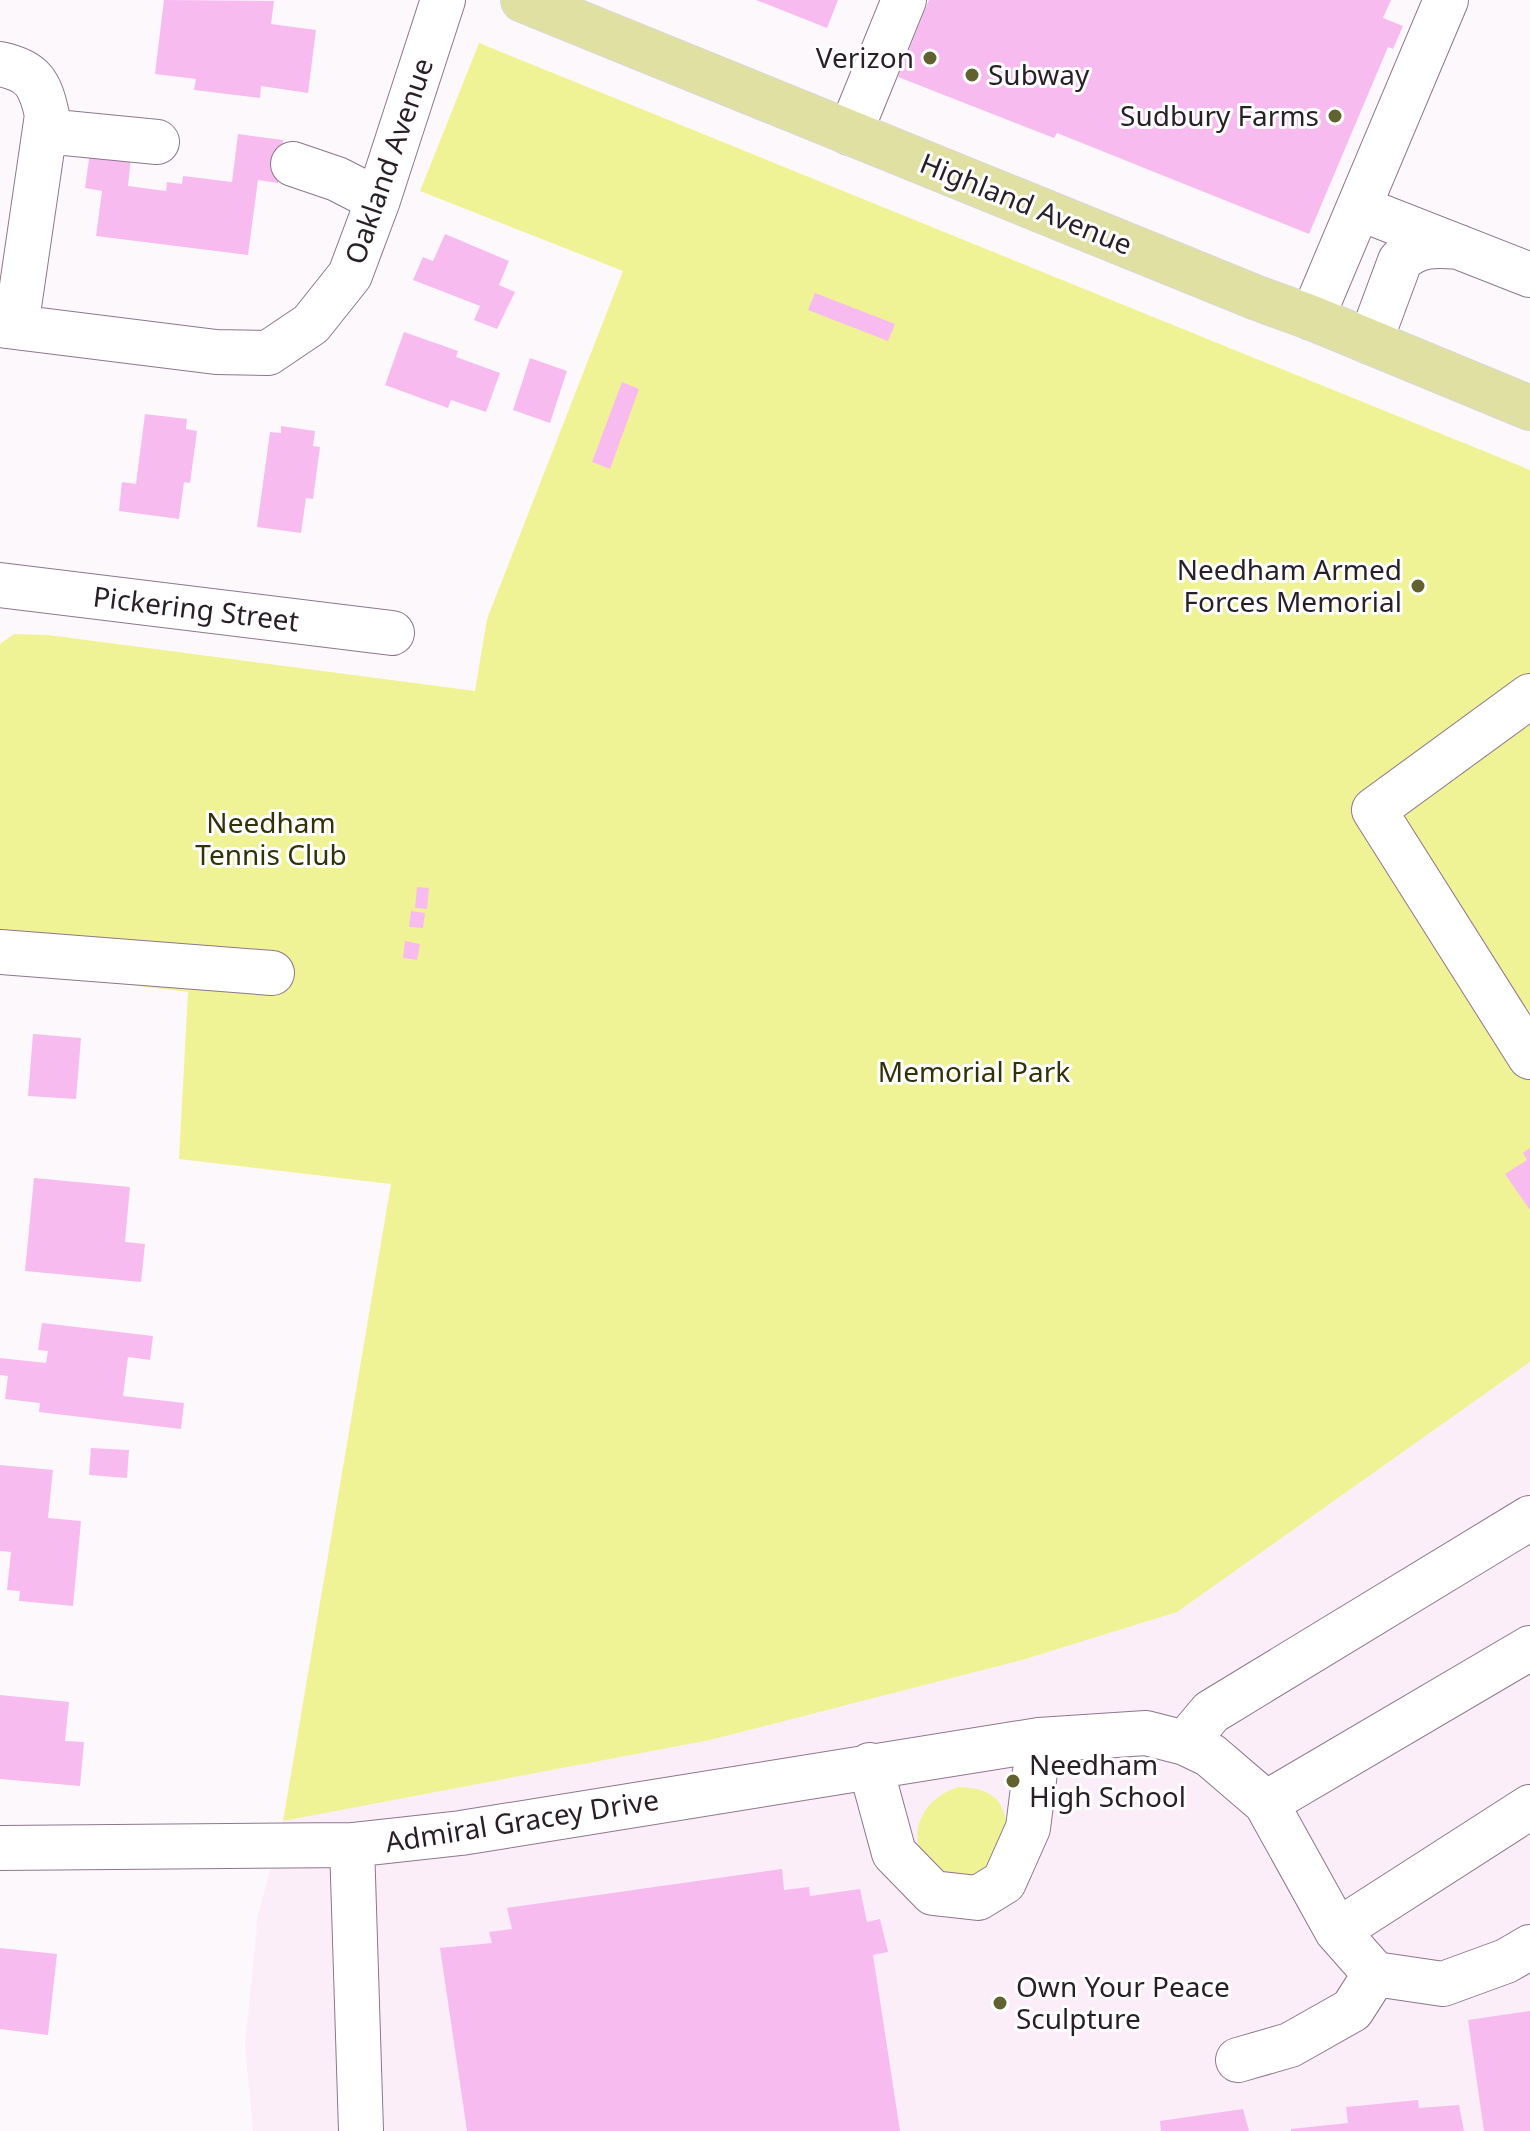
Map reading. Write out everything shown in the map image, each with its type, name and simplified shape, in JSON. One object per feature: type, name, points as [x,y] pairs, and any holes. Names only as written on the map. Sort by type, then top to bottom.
[{"type":"main road","name":"Highland Avenue","points":[[524,0],[1530,408]]},
{"type":"street","name":"Oakland Avenue","points":[[8,326],[216,352],[268,353],[311,324],[350,275],[378,200],[443,0]]},
{"type":"street","points":[[850,133],[904,0]]},
{"type":"street","points":[[1312,318],[1446,0]]},
{"type":"street","points":[[0,64],[18,68],[32,77],[42,93],[47,115],[8,326]]},
{"type":"street","points":[[45,131],[157,142]]},
{"type":"street","points":[[293,164],[337,179],[378,200]]},
{"type":"street","points":[[1359,208],[1530,275]]},
{"type":"street","points":[[1370,342],[1395,271],[1407,254],[1431,246],[1461,247]]},
{"type":"street","name":"Pickering Street","points":[[0,585],[392,633]]},
{"type":"street","points":[[1530,696],[1374,810],[1530,1057]]},
{"type":"street","points":[[0,952],[272,973]]},
{"type":"street","points":[[1185,1743],[1211,1712],[1530,1518]]},
{"type":"street","points":[[1530,1648],[1266,1803],[1337,1931],[1375,1974],[1443,1984],[1506,1961],[1530,1947]]},
{"type":"street","name":"Admiral Gracey Drive","points":[[0,1848],[352,1845],[461,1833],[1039,1740],[1146,1733],[1185,1743],[1210,1755],[1266,1803]]},
{"type":"street","points":[[870,1765],[894,1853],[933,1893],[978,1898],[1004,1882],[1028,1828],[1039,1740]]},
{"type":"street","points":[[1337,1931],[1530,1807]]},
{"type":"street","points":[[352,1845],[361,2131]]},
{"type":"street","points":[[1238,2060],[1290,2045],[1352,2010],[1375,1974]]},
{"type":"shaded area","name":"Needham High School","points":[[1530,1362],[1530,2131],[253,2131],[245,2045],[258,1915],[283,1821],[710,1740],[1022,1660],[1177,1612]]},
{"type":"green space","name":"Memorial Park","points":[[479,43],[1530,470],[1530,1362],[1177,1612],[1022,1660],[710,1740],[283,1821],[391,1184],[179,1159],[188,992],[0,969],[0,644],[14,634],[48,635],[475,691],[487,619],[623,271],[420,191]]},
{"type":"green space","points":[[958,1787],[973,1788],[994,1797],[1007,1823],[1008,1849],[976,1879],[945,1876],[931,1866],[922,1854],[918,1841],[918,1828],[931,1803]]},
{"type":"building","points":[[164,0],[274,1],[271,24],[316,30],[308,93],[261,86],[260,98],[194,90],[196,79],[155,74]]},
{"type":"building","points":[[756,0],[838,0],[827,28]]},
{"type":"building","points":[[929,0],[1391,0],[1383,18],[1403,26],[1393,49],[1388,47],[1309,234],[1057,133],[1054,138],[898,77]]},
{"type":"building","points":[[238,134],[283,140],[278,183],[258,180],[248,255],[96,236],[102,191],[85,188],[90,152],[131,157],[128,186],[166,191],[167,182],[182,184],[183,176],[232,182]]},
{"type":"building","points":[[445,234],[509,261],[499,285],[515,292],[497,329],[474,320],[480,306],[413,280],[423,257],[433,261]]},
{"type":"building","points":[[815,293],[895,324],[888,341],[808,310]]},
{"type":"building","points":[[404,332],[458,351],[456,357],[500,373],[486,412],[451,400],[448,408],[385,385]]},
{"type":"building","points":[[530,358],[567,371],[550,423],[513,410]]},
{"type":"building","points":[[622,382],[639,389],[610,469],[592,462]]},
{"type":"building","points":[[145,414],[187,419],[186,429],[197,431],[190,483],[184,482],[179,519],[119,511],[122,482],[136,484]]},
{"type":"building","points":[[281,426],[315,431],[313,446],[320,447],[313,499],[306,498],[301,533],[257,527],[270,432],[281,433]]},
{"type":"building","points":[[417,887],[429,888],[427,909],[415,908]]},
{"type":"building","points":[[411,911],[425,913],[423,928],[409,927]]},
{"type":"building","points":[[405,941],[420,944],[417,960],[403,958]]},
{"type":"building","points":[[33,1034],[81,1038],[76,1099],[28,1096]]},
{"type":"building","points":[[1530,1148],[1530,1210],[1505,1174],[1527,1160],[1523,1153]]},
{"type":"building","points":[[34,1178],[130,1187],[125,1242],[145,1244],[141,1282],[25,1271]]},
{"type":"building","points":[[42,1323],[153,1336],[150,1360],[128,1357],[123,1396],[184,1403],[181,1429],[39,1412],[40,1403],[5,1399],[8,1376],[0,1375],[0,1358],[46,1363],[48,1351],[38,1350]]},
{"type":"building","points":[[91,1448],[129,1450],[127,1478],[89,1475]]},
{"type":"building","points":[[0,1465],[53,1470],[48,1518],[81,1521],[73,1606],[19,1601],[20,1591],[7,1590],[11,1552],[0,1551]]},
{"type":"building","points":[[0,1695],[69,1702],[65,1741],[84,1742],[80,1786],[0,1779]]},
{"type":"building","points":[[782,1869],[784,1890],[809,1887],[810,1896],[860,1889],[867,1922],[880,1919],[888,1952],[873,1955],[900,2131],[467,2131],[440,1948],[492,1943],[489,1932],[512,1929],[507,1908]]},
{"type":"building","points":[[0,1948],[57,1954],[48,2035],[0,2029]]},
{"type":"building","points":[[1530,2011],[1530,2131],[1484,2131],[1468,2020]]},
{"type":"building","points":[[1418,2100],[1419,2108],[1459,2105],[1464,2131],[1291,2131],[1348,2123],[1346,2107]]},
{"type":"building","points":[[1243,2109],[1249,2131],[1161,2131],[1160,2121]]},
{"type":"place","name":"Verizon","points":[[930,58]]},
{"type":"place","name":"Subway","points":[[972,75]]},
{"type":"place","name":"Sudbury Farms","points":[[1335,116]]},
{"type":"place","name":"Needham Armed Forces Memorial","points":[[1418,586]]},
{"type":"place","name":"Needham High School","points":[[1013,1781]]},
{"type":"place","name":"Own Your Peace Sculpture","points":[[1000,2003]]},
{"type":"park label","name":"Needham Tennis Club","points":[[271,839]]}]
